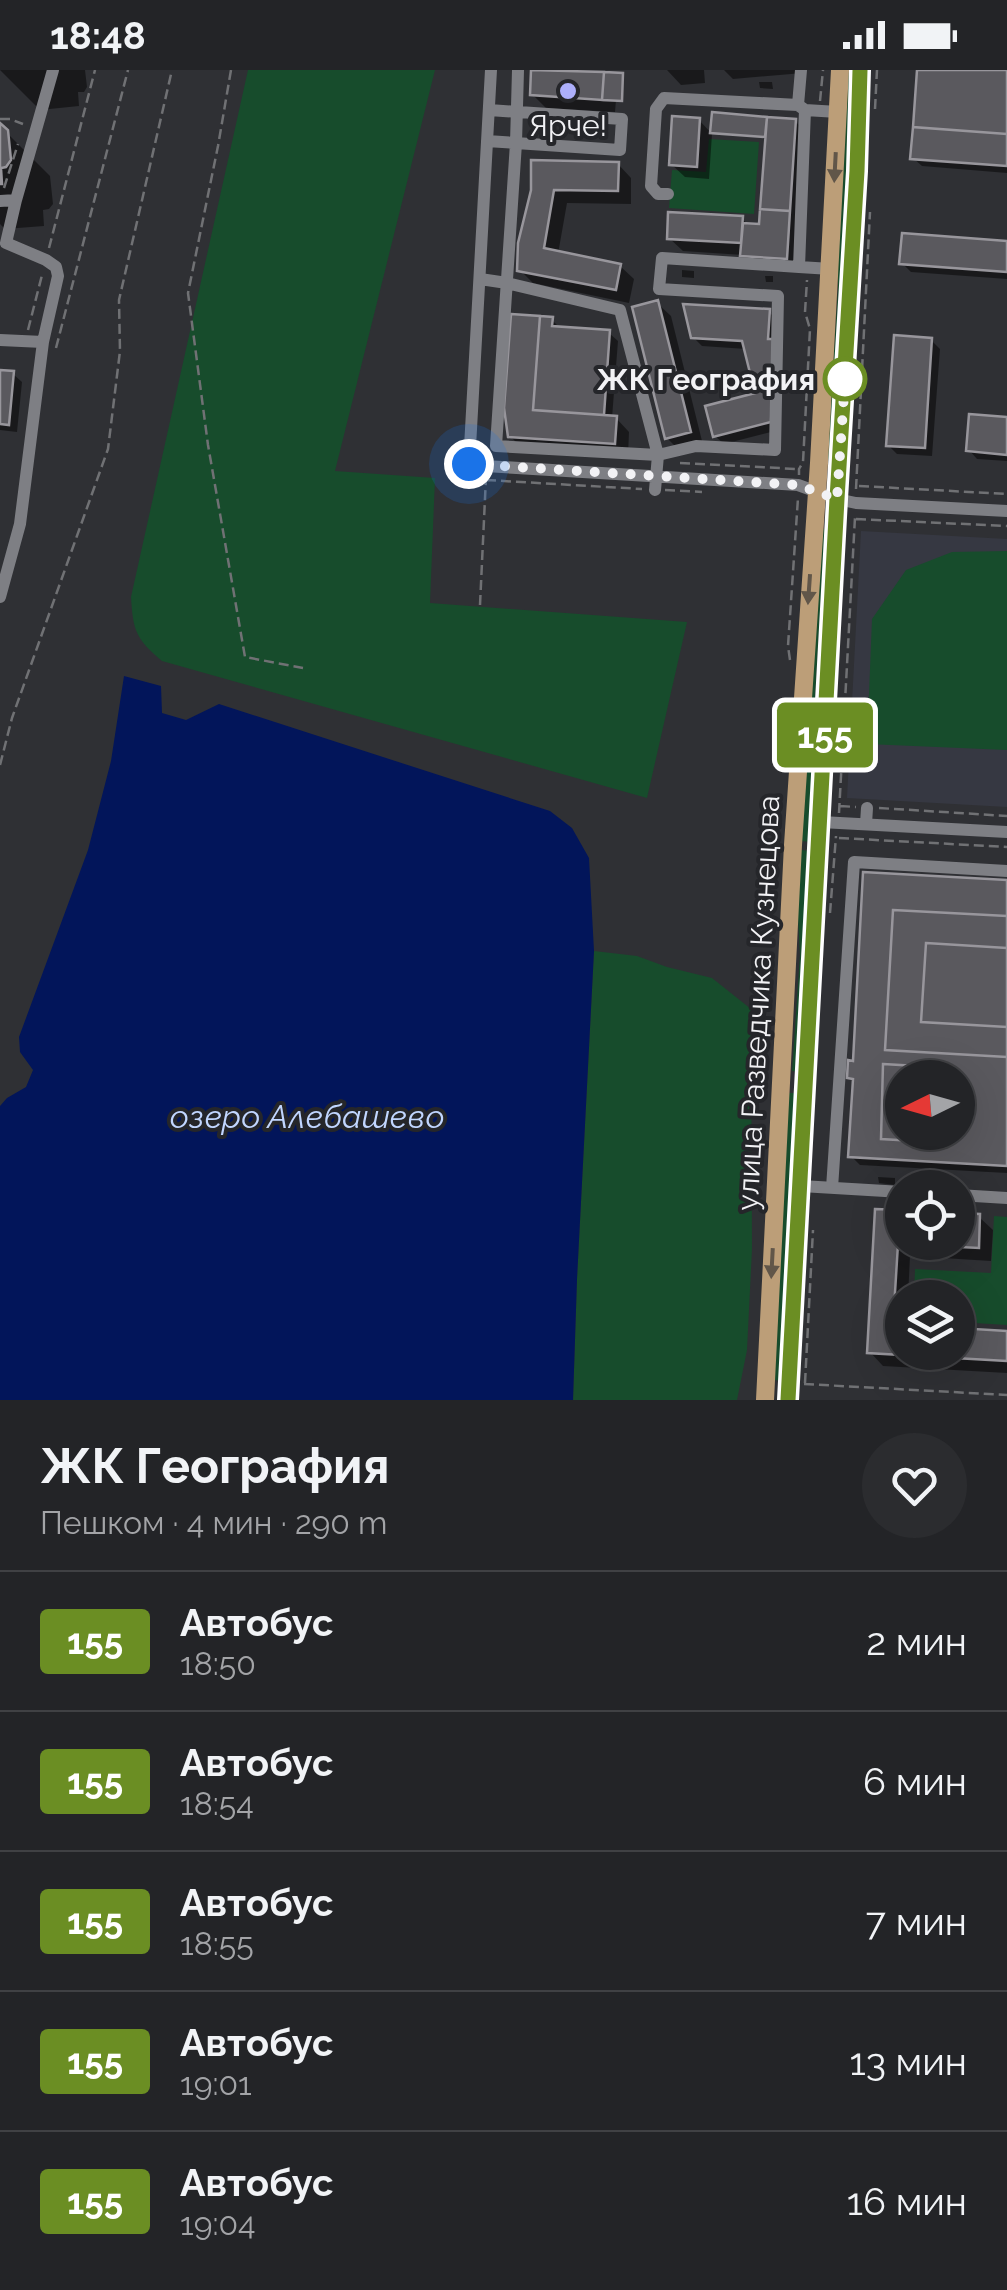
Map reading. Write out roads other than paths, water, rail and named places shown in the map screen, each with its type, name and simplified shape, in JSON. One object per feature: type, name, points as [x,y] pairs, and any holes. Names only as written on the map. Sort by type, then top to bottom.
[{"type":"main road","name":"улица Разведчика Кузнецова","points":[[765,1400],[792,845],[831,269],[840,70]]},
{"type":"main road","name":"улица Разведчика Кузнецова","points":[[788,1400],[808,1066],[830,823],[846,501],[860,70]]},
{"type":"main road","points":[[782,1065],[784,1074],[794,1082],[800,1080],[808,1066]]},
{"type":"street","points":[[0,598],[20,524],[42,342],[58,276],[56,267],[46,260],[6,243],[53,70]]},
{"type":"street","points":[[491,70],[469,464],[656,483],[798,485],[846,501],[1007,510]]},
{"type":"street","points":[[518,70],[496,446],[658,455],[696,446],[775,450],[778,296],[660,288],[662,258],[831,269]]},
{"type":"street","points":[[799,267],[800,70]]},
{"type":"street","points":[[668,194],[658,194],[651,186],[656,109],[664,98],[838,112]]},
{"type":"street","points":[[487,141],[620,150],[622,119],[489,110]]},
{"type":"street","points":[[0,201],[16,200]]},
{"type":"street","points":[[480,279],[620,310],[658,455],[656,483]]},
{"type":"street","points":[[0,340],[42,342]]},
{"type":"street","points":[[884,504],[884,520]]},
{"type":"street","points":[[866,824],[868,808]]},
{"type":"street","points":[[830,823],[1007,832]]},
{"type":"street","points":[[832,1188],[854,862],[1007,871]]},
{"type":"street","points":[[801,1186],[885,1191]]},
{"type":"street","points":[[975,1196],[1007,1198]]},
{"type":"water","name":"озеро Алебашево","points":[[124,676],[161,686],[162,713],[186,720],[219,704],[550,811],[572,828],[589,858],[594,951],[573,1400],[0,1400],[0,1106],[26,1087],[33,1070],[20,1052],[19,1037],[88,850],[111,761]]},
{"type":"place","name":"Ярче!","points":[[568,91]]},
{"type":"place","name":"ЖК География","points":[[845,379]]}]
